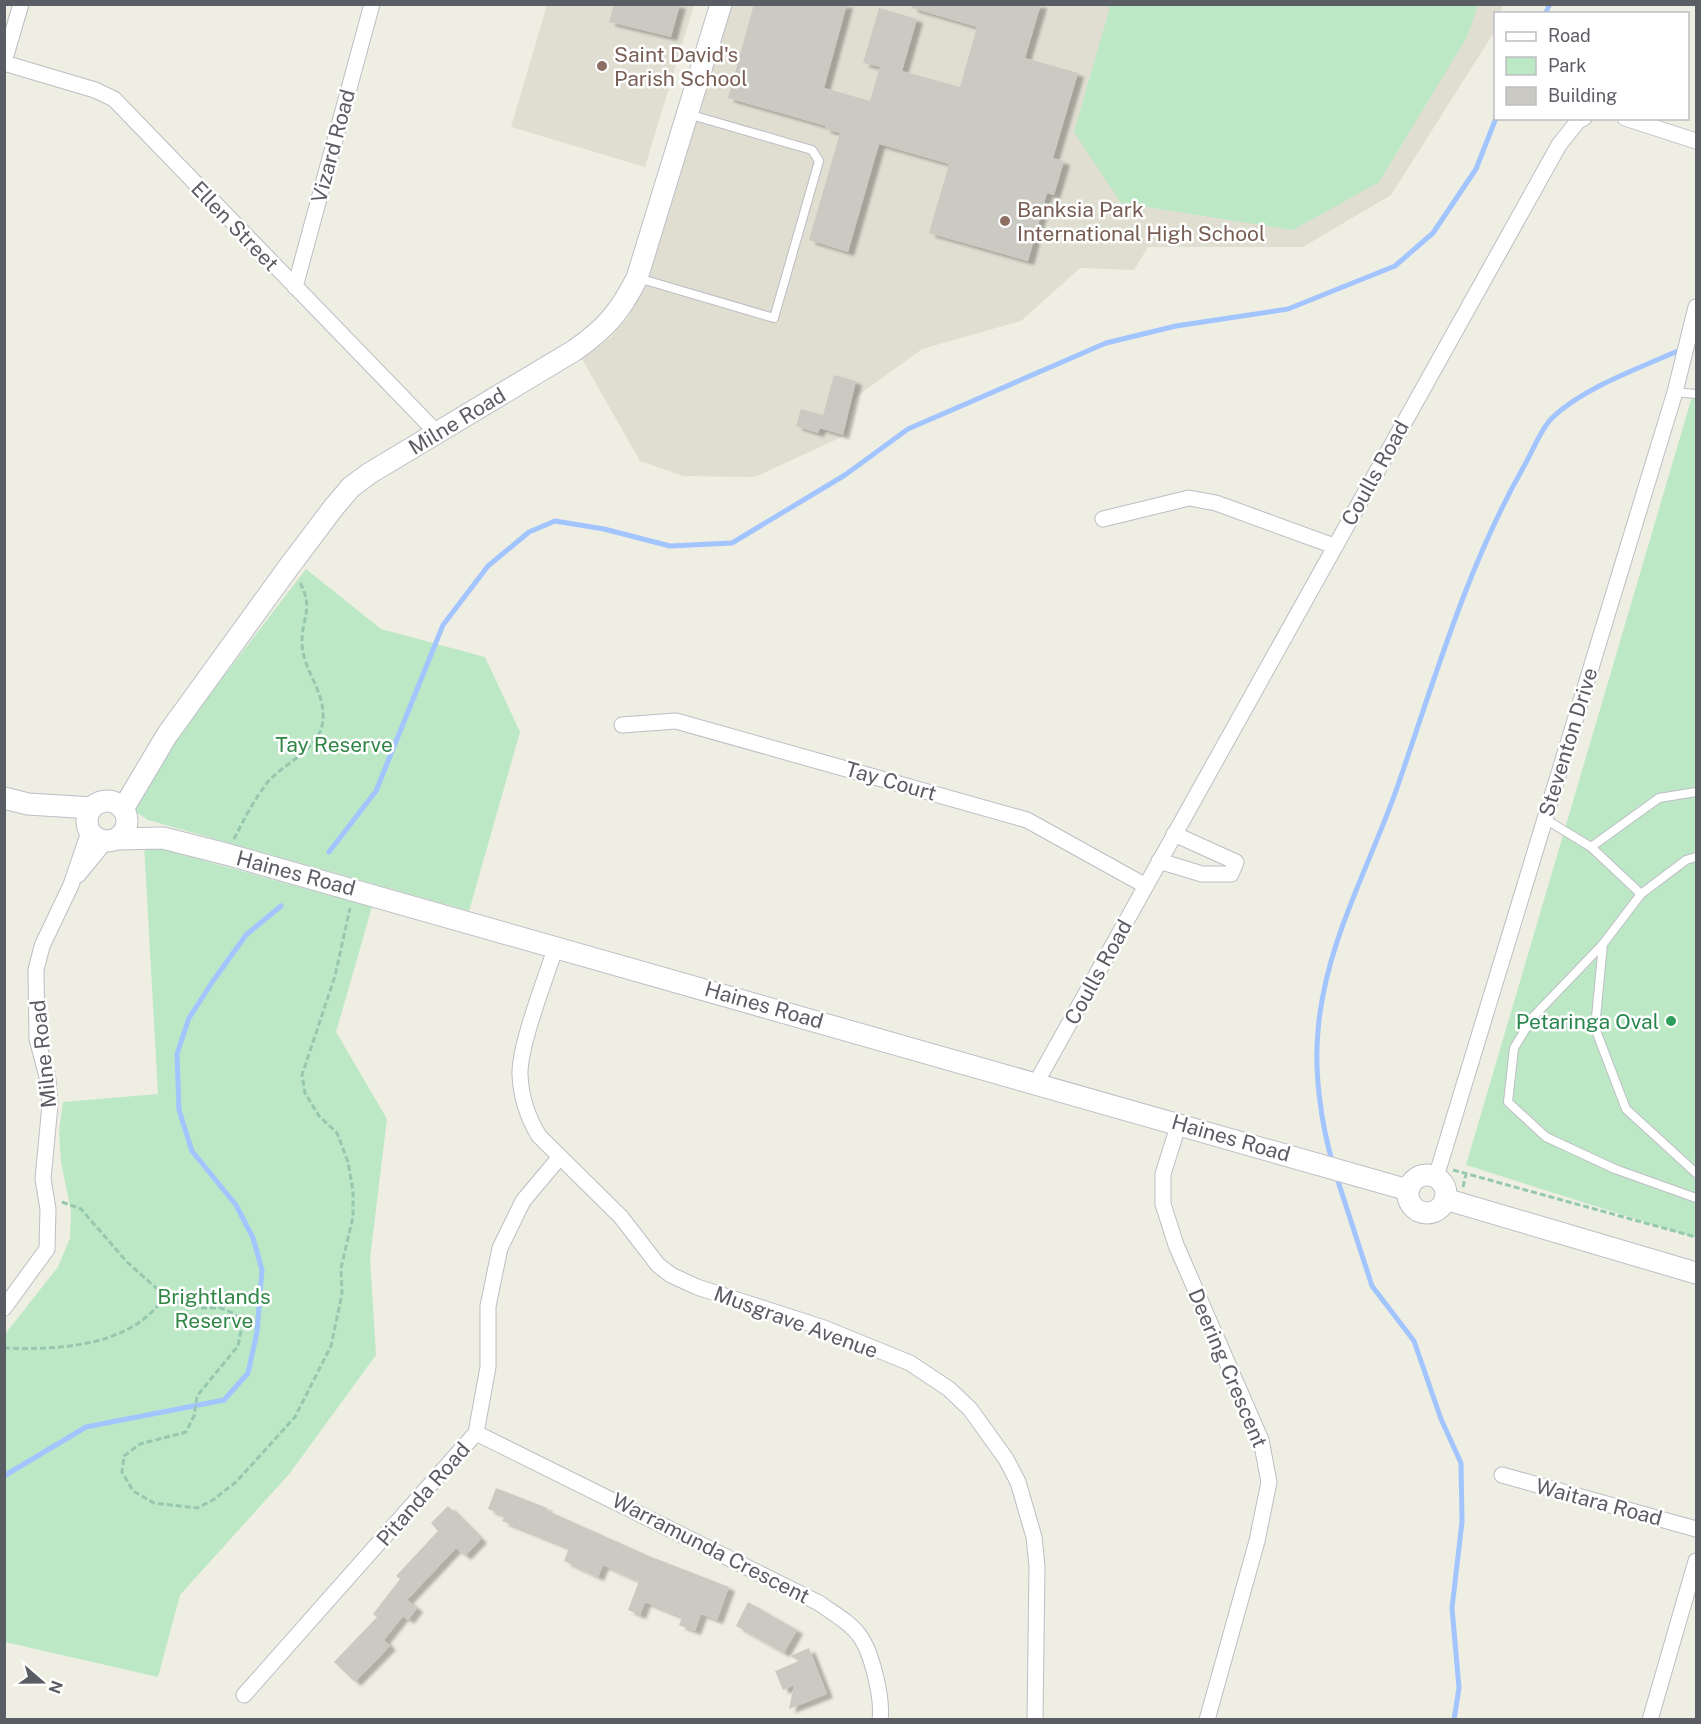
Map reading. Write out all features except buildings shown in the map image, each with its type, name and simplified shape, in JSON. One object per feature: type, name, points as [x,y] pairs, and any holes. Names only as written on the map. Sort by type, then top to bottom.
[{"type":"main road","name":"Milne Road","points":[[105,821],[288,568],[351,487],[370,473],[438,434],[603,330],[623,306],[637,278],[721,4]]},
{"type":"main road","points":[[4,798],[105,821]]},
{"type":"main road","name":"Haines Road","points":[[105,821],[556,946],[1407,1190]]},
{"type":"main road","points":[[1438,1171],[1444,1186],[1445,1199],[1442,1205],[1431,1212],[1418,1211],[1409,1202],[1407,1190],[1419,1176],[1438,1171]]},
{"type":"main road","points":[[1445,1199],[1696,1273]]},
{"type":"street","points":[[4,62],[21,4]]},
{"type":"street","name":"Vizard Road","points":[[295,287],[372,4]]},
{"type":"street","name":"Ellen Street","points":[[4,62],[95,90],[114,99],[438,434]]},
{"type":"street","name":"Coulls Road","points":[[1036,1083],[1559,145],[1580,120]]},
{"type":"street","points":[[1631,120],[1696,141]]},
{"type":"street","name":"Steventon Drive","points":[[1438,1171],[1675,392],[1696,307]]},
{"type":"street","points":[[1103,519],[1189,498],[1216,503],[1334,546]]},
{"type":"street","name":"Tay Court","points":[[622,725],[676,721],[1027,820],[1146,886]]},
{"type":"street","name":"Milne Road","points":[[4,1308],[40,1262],[47,1249],[44,1160],[50,1105],[48,1080],[37,1039],[36,970],[42,946],[105,821]]},
{"type":"street","points":[[1160,861],[1202,874],[1232,874],[1236,862],[1174,834]]},
{"type":"street","name":"Musgrave Avenue","points":[[556,946],[524,1051],[520,1074],[530,1121],[539,1136],[621,1217],[653,1258],[671,1275],[697,1287],[824,1328],[910,1363],[949,1389],[970,1409],[994,1441],[1014,1474],[1034,1537],[1036,1566],[1035,1719]]},
{"type":"street","name":"Deering Crescent","points":[[1179,1124],[1163,1174],[1163,1204],[1176,1245],[1261,1440],[1269,1482],[1257,1541],[1207,1719]]},
{"type":"street","name":"Pitanda Road","points":[[244,1695],[476,1433],[488,1367],[488,1306],[500,1248],[523,1201],[559,1158]]},
{"type":"street","name":"Warramunda Crescent","points":[[476,1433],[819,1603],[859,1634],[872,1665],[882,1710],[880,1719]]},
{"type":"street","name":"Waitara Road","points":[[1502,1475],[1696,1529]]},
{"type":"street","points":[[1650,1719],[1696,1561]]},
{"type":"lane","points":[[637,278],[774,318],[819,161],[812,150],[687,114]]},
{"type":"lane","points":[[1675,392],[1696,394]]},
{"type":"lane","points":[[1591,847],[1659,798],[1696,792]]},
{"type":"lane","points":[[1545,819],[1591,847],[1641,894]]},
{"type":"lane","points":[[1696,857],[1686,860],[1641,894],[1603,944],[1533,1017],[1514,1048],[1508,1102],[1546,1137],[1615,1169],[1696,1198]]},
{"type":"lane","points":[[1603,944],[1595,1028],[1626,1109],[1696,1173]]},
{"type":"path","points":[[226,854],[268,783],[316,739],[324,721],[323,705],[306,666],[302,643],[307,621],[306,592],[288,568]]},
{"type":"path","points":[[47,1201],[68,1202],[81,1209],[127,1262],[165,1296],[191,1308],[221,1308],[235,1314],[242,1326],[238,1346],[197,1396],[194,1416],[186,1432],[140,1444],[124,1456],[122,1472],[133,1491],[154,1503],[197,1508],[213,1500],[237,1481],[295,1417],[331,1346],[342,1294],[341,1268],[353,1217],[353,1191],[348,1162],[337,1133],[319,1116],[305,1093],[302,1075],[335,976],[353,889]]},
{"type":"path","points":[[1438,1171],[1696,1237]]},
{"type":"path","points":[[4,1348],[74,1347],[102,1338],[136,1325],[156,1310],[165,1296]]},
{"type":"shaded area","name":"Saint David's Parish School","points":[[547,5],[694,5],[645,167],[511,127]]},
{"type":"shaded area","name":"Banksia Park International High School","points":[[730,5],[1503,5],[1500,12],[1494,12],[1493,34],[1391,195],[1303,247],[1148,247],[1134,270],[1080,268],[1021,321],[922,349],[856,397],[846,435],[755,477],[683,476],[640,461],[582,359],[611,337],[629,316],[639,294]]},
{"type":"green space","points":[[1478,4],[1467,37],[1379,182],[1293,230],[1121,203],[1074,132],[1110,7],[1102,5]]},
{"type":"green space","points":[[1696,383],[1696,1238],[1466,1165]]},
{"type":"green space","name":"Tay Reserve","points":[[306,569],[381,629],[485,657],[520,732],[469,911],[148,820],[137,813],[133,801],[138,788]]},
{"type":"green space","name":"Brightlands Reserve","points":[[144,844],[372,907],[336,1032],[387,1119],[370,1258],[376,1355],[290,1473],[180,1595],[158,1677],[5,1642],[5,1334],[58,1267],[70,1238],[71,1211],[61,1162],[59,1131],[63,1102],[158,1094]]},
{"type":"waterway","points":[[1546,12],[1550,4]]},
{"type":"waterway","points":[[329,852],[376,791],[443,625],[488,566],[529,532],[555,521],[604,529],[670,546],[732,543],[845,475],[908,429],[1106,343],[1176,326],[1288,309],[1395,266],[1433,233],[1476,169],[1495,120]]},
{"type":"waterway","points":[[1333,1164],[1325,1132],[1318,1081],[1317,1047],[1322,998],[1350,905],[1387,815],[1453,624],[1485,544],[1540,435],[1552,418],[1566,406],[1601,385],[1696,343]]},
{"type":"waterway","points":[[4,1476],[86,1427],[224,1400],[248,1373],[257,1332],[262,1270],[253,1238],[236,1205],[192,1151],[179,1110],[177,1054],[189,1018],[213,981],[246,935],[281,906]]},
{"type":"waterway","points":[[1336,1175],[1372,1286],[1414,1341],[1441,1419],[1461,1463],[1462,1522],[1452,1608],[1459,1688],[1454,1720]]},
{"type":"place","name":"Saint David's Parish School","points":[[602,66]]},
{"type":"place","name":"Banksia Park International High School","points":[[1005,221]]},
{"type":"place","name":"Petaringa Oval","points":[[1671,1021]]}]
